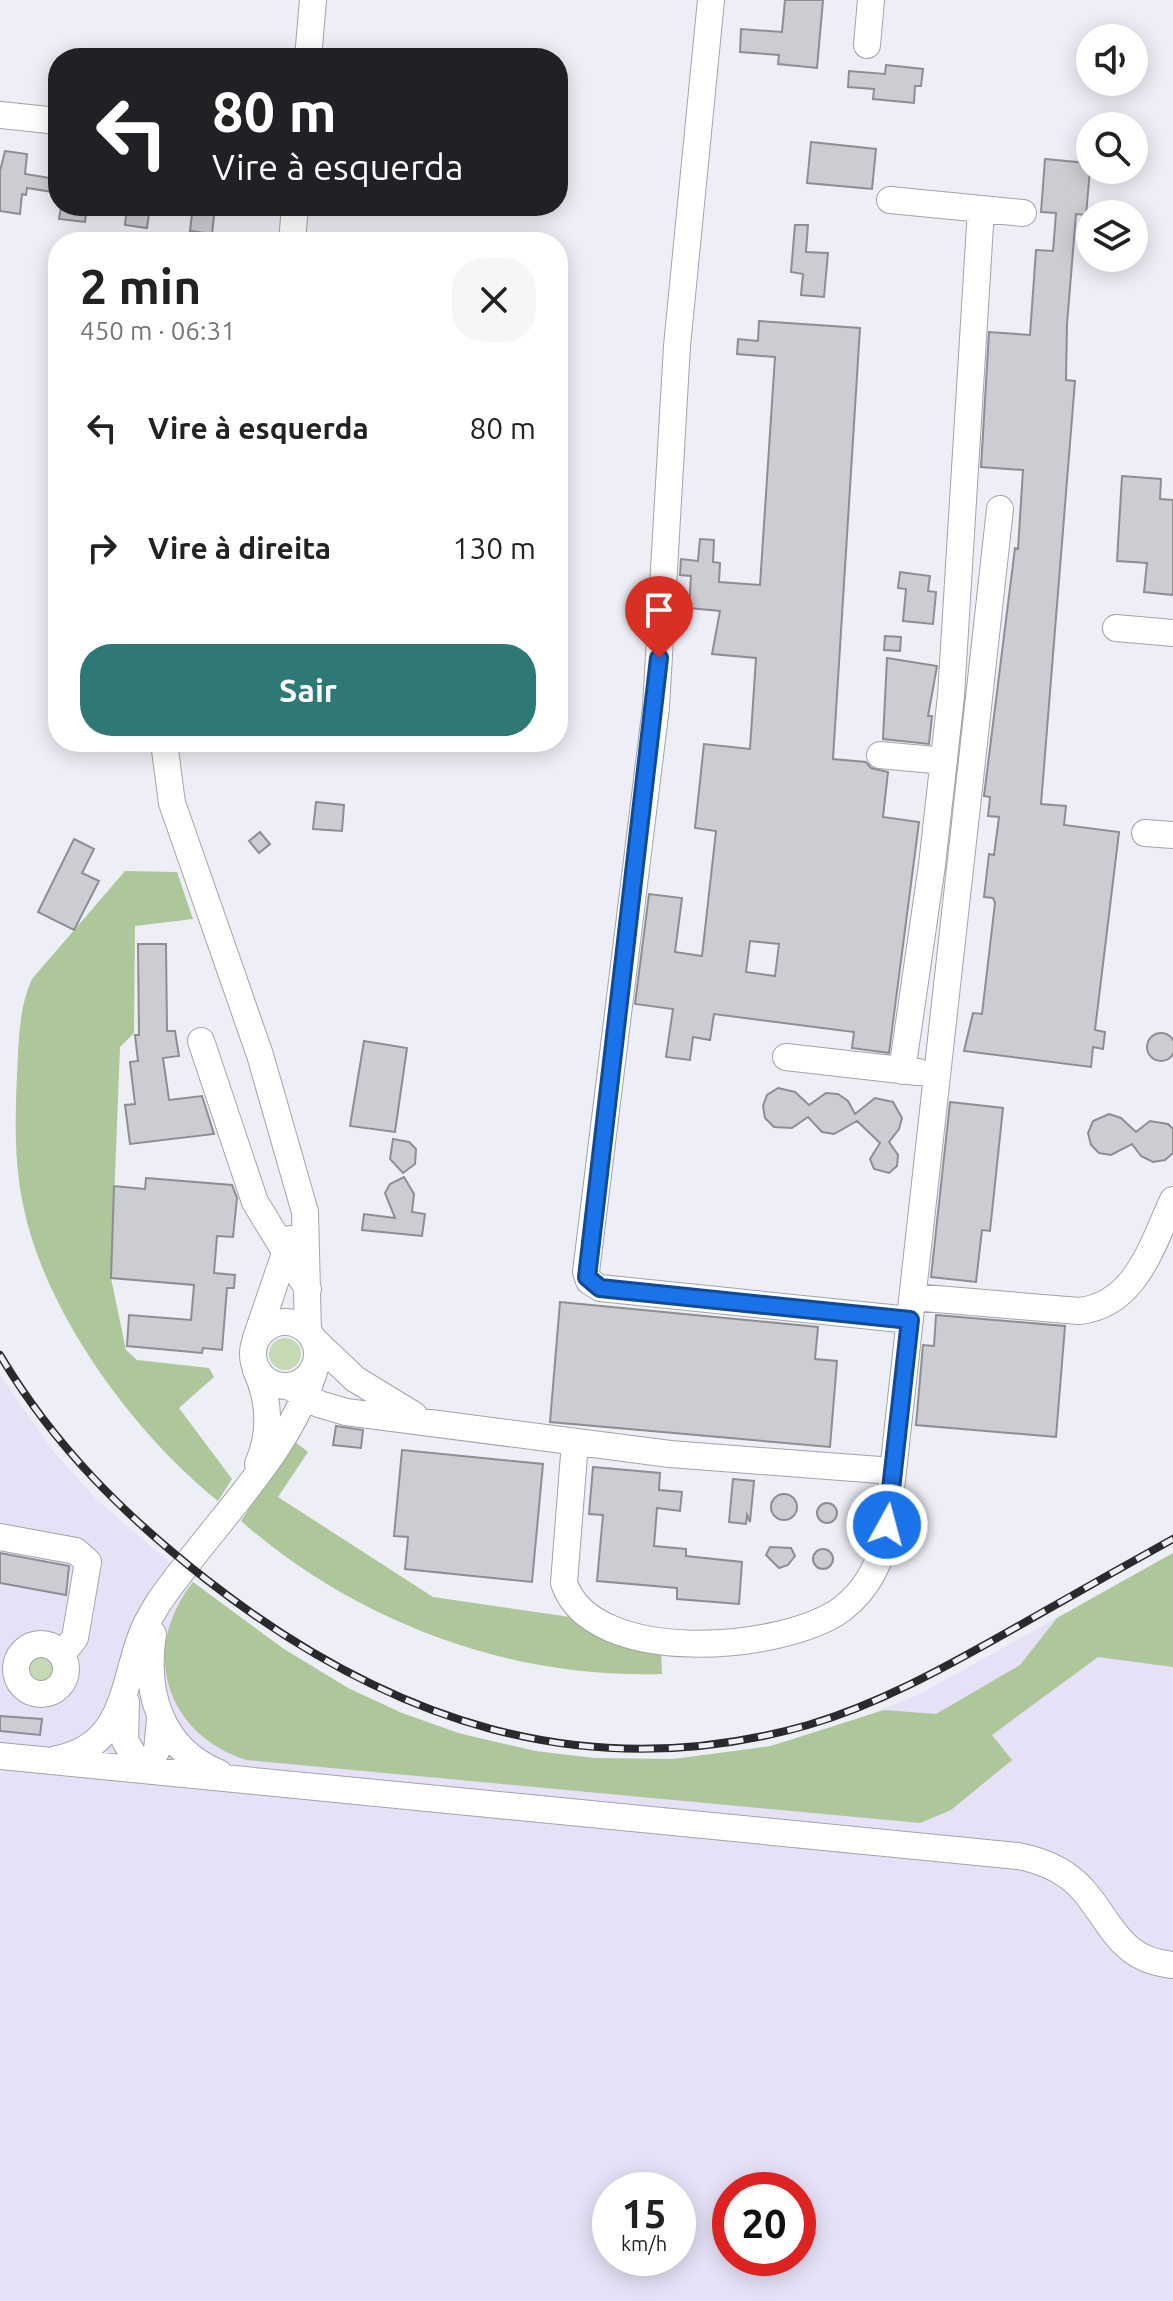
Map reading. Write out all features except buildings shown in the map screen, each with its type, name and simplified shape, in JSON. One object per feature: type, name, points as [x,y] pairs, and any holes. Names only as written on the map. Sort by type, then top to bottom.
[{"type":"street","points":[[309,48],[313,0]]},
{"type":"street","points":[[711,0],[677,346],[656,707],[586,1272],[589,1281],[600,1288],[911,1308],[1079,1311],[1099,1307],[1117,1298],[1135,1279],[1173,1200]]},
{"type":"street","points":[[867,45],[871,0]]},
{"type":"street","points":[[0,115],[48,120]]},
{"type":"street","points":[[890,200],[1023,213]]},
{"type":"street","points":[[902,1071],[944,761],[981,209]]},
{"type":"street","points":[[575,1442],[563,1572],[568,1594],[580,1612],[598,1623],[674,1641],[722,1643],[775,1637],[813,1625],[843,1608],[865,1585],[881,1557],[1000,509]]},
{"type":"street","points":[[1116,628],[1173,633]]},
{"type":"street","points":[[49,1761],[79,1752],[103,1734],[121,1708],[140,1638],[174,1582],[280,1445],[298,1392],[306,1379],[312,1345],[308,1228],[260,1055],[172,803],[165,752]]},
{"type":"street","points":[[880,755],[944,761]]},
{"type":"street","points":[[1145,833],[1173,835]]},
{"type":"street","points":[[201,1041],[255,1202],[308,1289]]},
{"type":"street","points":[[786,1057],[937,1075]]},
{"type":"street","points":[[242,1492],[260,1460],[267,1433],[264,1391],[255,1353],[285,1252],[297,1188]]},
{"type":"street","points":[[255,1353],[275,1323],[293,1323],[312,1345],[374,1393],[436,1423]]},
{"type":"street","points":[[255,1353],[273,1385],[346,1412],[714,1459],[893,1471]]},
{"type":"street","points":[[0,1537],[76,1551],[88,1562],[75,1638],[62,1654]]},
{"type":"street","points":[[174,1582],[159,1613],[151,1647],[153,1695],[160,1720],[175,1742],[194,1760],[218,1772],[246,1779]]},
{"type":"street","points":[[34,1644],[53,1646],[62,1654],[67,1666],[65,1679],[57,1689],[45,1694],[33,1693],[22,1685],[8,1665],[34,1644]]},
{"type":"street","points":[[128,1687],[124,1733],[132,1757],[143,1770]]},
{"type":"street","points":[[143,1770],[157,1750],[160,1720]]},
{"type":"street","points":[[0,1756],[1018,1856],[1046,1863],[1071,1878],[1125,1946],[1150,1960],[1173,1965]]},
{"type":"shaded area","points":[[0,1375],[54,1452],[97,1500],[193,1582],[268,1639],[348,1688],[402,1713],[477,1738],[555,1754],[634,1760],[693,1757],[752,1750],[828,1731],[920,1694],[1173,1553],[1173,2301],[0,2301]]},
{"type":"green space","points":[[125,871],[177,872],[193,919],[135,926],[134,1033],[120,1047],[111,1278],[126,1350],[137,1360],[209,1368],[214,1377],[179,1408],[232,1479],[218,1501],[187,1474],[126,1407],[73,1330],[35,1249],[18,1176],[16,1092],[20,1026],[27,990],[32,979]]},
{"type":"green space","points":[[285,1338],[297,1342],[301,1354],[297,1366],[285,1370],[273,1366],[269,1354],[273,1342]]},
{"type":"green space","points":[[294,1441],[308,1452],[278,1497],[433,1597],[570,1617],[604,1638],[661,1650],[662,1674],[605,1673],[548,1666],[492,1654],[437,1637],[384,1615],[334,1588],[286,1557],[241,1521]]},
{"type":"green space","points":[[1173,1553],[1173,1667],[1098,1657],[992,1735],[1012,1760],[951,1810],[920,1823],[246,1760],[218,1747],[196,1730],[179,1709],[169,1686],[165,1661],[167,1634],[177,1608],[193,1582],[284,1649],[348,1688],[402,1713],[458,1733],[535,1751],[594,1758],[673,1759],[771,1746],[884,1710],[936,1714],[1020,1665],[1057,1618]]},
{"type":"green space","points":[[41,1650],[54,1656],[60,1669],[54,1682],[41,1688],[28,1682],[22,1669],[28,1656]]},
{"type":"railway","points":[[0,1355],[44,1420],[120,1505],[177,1556],[275,1629],[344,1670],[416,1704],[490,1729],[566,1744],[644,1749],[725,1743],[808,1725],[885,1696],[934,1672],[1173,1539]]},
{"type":"route","points":[[659,658],[656,707],[587,1277],[600,1288],[910,1320],[887,1525]]}]
